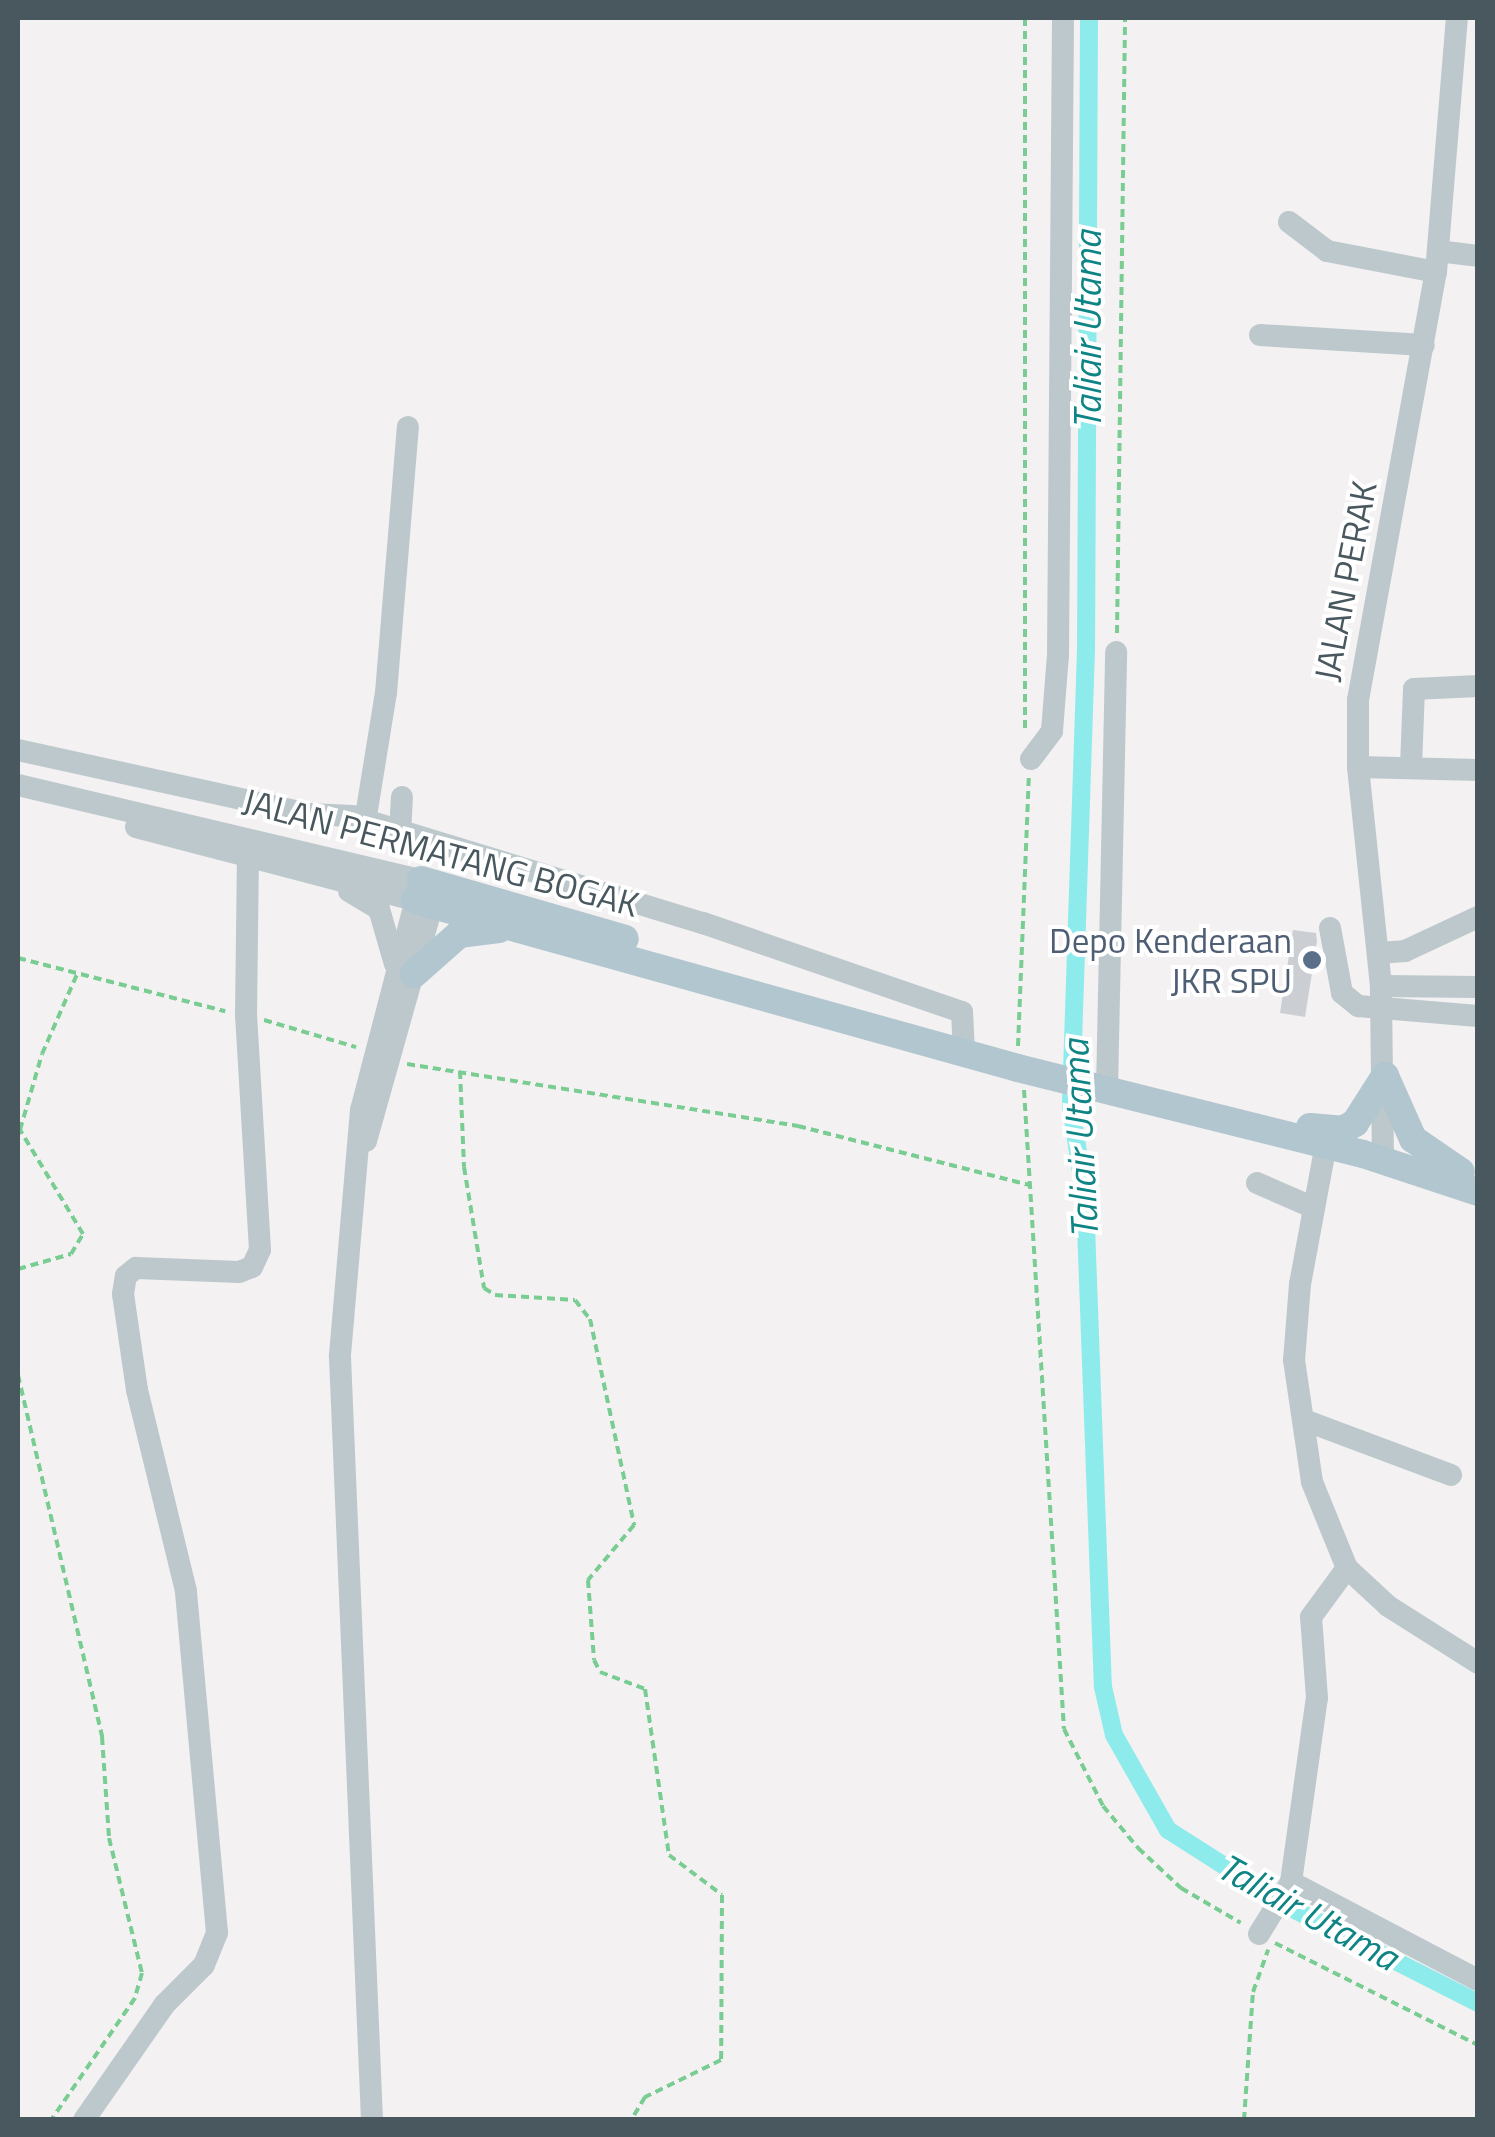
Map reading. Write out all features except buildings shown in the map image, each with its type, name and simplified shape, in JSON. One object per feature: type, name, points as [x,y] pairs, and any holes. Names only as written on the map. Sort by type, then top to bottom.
[{"type":"main road","name":"JALAN PERMATANG BOGAK","points":[[427,892],[520,929],[838,1014],[1018,1068],[1326,1144],[1478,1190]]},
{"type":"main road","name":"JALAN PERMATANG BOGAK","points":[[427,892],[710,965],[838,1014]]},
{"type":"main road","points":[[405,973],[459,934],[520,929]]},
{"type":"main road","points":[[1147,1100],[1201,1101],[1342,1130],[1369,1109],[1385,1076]]},
{"type":"main road","points":[[1385,1076],[1413,1139],[1478,1190]]},
{"type":"street","points":[[1031,759],[1052,731],[1058,655],[1062,18]]},
{"type":"street","name":"JALAN PERAK","points":[[1383,1160],[1382,997],[1358,766],[1366,642],[1437,262],[1456,18]]},
{"type":"street","points":[[1288,222],[1327,251],[1437,262],[1478,256]]},
{"type":"street","points":[[1260,335],[1424,345]]},
{"type":"street","points":[[367,815],[386,693],[408,427]]},
{"type":"street","points":[[1100,1088],[1116,652]]},
{"type":"street","points":[[1411,767],[1414,689],[1478,686]]},
{"type":"street","points":[[18,750],[367,815],[400,834],[703,923],[962,1012],[964,1052]]},
{"type":"street","points":[[1358,766],[1478,770]]},
{"type":"street","name":"JALAN PERMATANG BOGAK","points":[[18,788],[248,860],[318,877],[427,892]]},
{"type":"street","name":"JALAN PERMATANG BOGAK","points":[[18,788],[427,892]]},
{"type":"street","points":[[367,815],[402,804],[400,834]]},
{"type":"street","points":[[84,2120],[165,2004],[204,1965],[218,1932],[186,1591],[137,1390],[123,1294],[126,1276],[136,1268],[239,1272],[257,1258],[246,1016],[248,860]]},
{"type":"street","points":[[318,877],[379,909],[405,973]]},
{"type":"street","points":[[372,2120],[338,1418],[361,1110],[383,1056],[427,892]]},
{"type":"street","points":[[1378,954],[1405,951],[1478,917]]},
{"type":"street","points":[[1330,928],[1342,994],[1358,1006],[1382,997],[1478,988]]},
{"type":"street","points":[[1382,997],[1478,1016]]},
{"type":"street","points":[[1326,1144],[1312,1208],[1294,1360],[1312,1482],[1347,1568],[1388,1606],[1478,1663]]},
{"type":"street","points":[[1257,1183],[1312,1208]]},
{"type":"street","points":[[1304,1420],[1451,1474]]},
{"type":"street","points":[[1262,1929],[1289,1886],[1316,1698],[1311,1617],[1347,1568]]},
{"type":"street","points":[[1289,1886],[1478,1980]]},
{"type":"path","points":[[1025,18],[1020,648],[1031,759],[1018,1068],[1030,1185],[1064,1729],[1103,1806],[1138,1848],[1182,1888],[1262,1929]]},
{"type":"path","points":[[1116,652],[1125,18]]},
{"type":"path","points":[[18,958],[246,1016],[383,1056],[798,1126],[1030,1185]]},
{"type":"path","points":[[18,1269],[71,1254],[83,1234],[20,1130],[42,1054],[78,972]]},
{"type":"path","points":[[460,1072],[464,1167],[484,1288],[495,1295],[575,1300],[590,1319],[634,1525],[588,1580],[594,1660],[600,1672],[645,1688],[669,1855],[722,1894],[721,2060],[645,2097],[631,2120]]},
{"type":"path","points":[[18,1375],[102,1737],[109,1838],[142,1974],[134,1998],[50,2120]]},
{"type":"path","points":[[1244,2120],[1253,1992],[1272,1941],[1478,2045]]},
{"type":"waterway","name":"Taliair Utama","points":[[1089,18],[1086,650],[1071,1106],[1085,1199],[1103,1687],[1114,1735],[1168,1830],[1289,1907],[1478,2003]]},
{"type":"place","name":"Depo Kenderaan JKR SPU","points":[[1312,960]]}]
